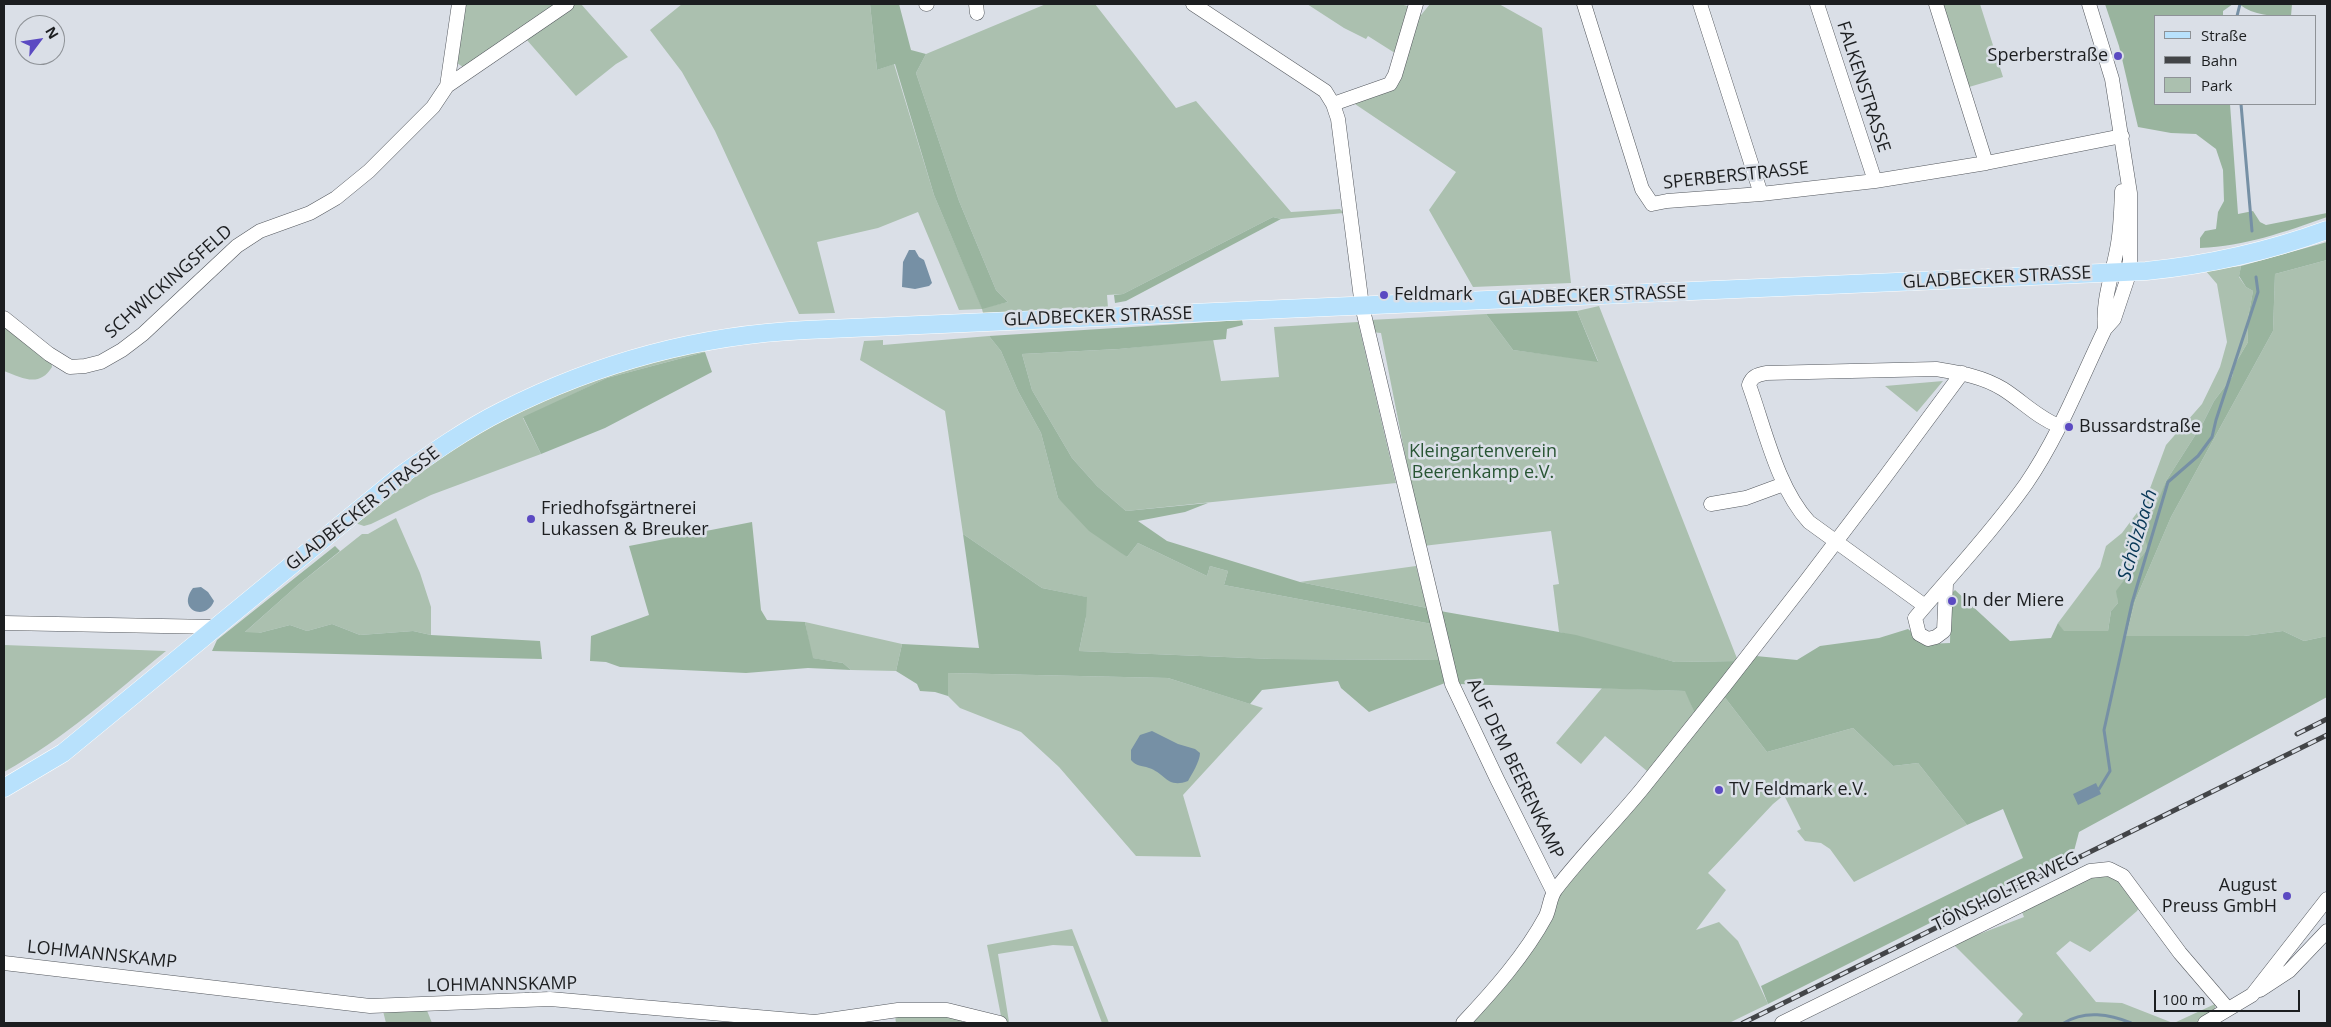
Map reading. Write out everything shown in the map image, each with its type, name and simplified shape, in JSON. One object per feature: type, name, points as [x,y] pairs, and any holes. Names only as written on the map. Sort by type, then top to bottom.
[{"type":"main road","name":"GLADBECKER STRASSE","points":[[4,788],[63,753],[215,626],[400,476],[438,449],[501,411],[562,383],[627,360],[702,341],[769,332],[2130,272],[2170,269],[2247,254],[2327,230]]},
{"type":"street","points":[[447,86],[459,4]]},
{"type":"street","name":"SCHWICKINGSFELD","points":[[4,318],[48,354],[70,367],[101,362],[122,350],[143,334],[249,238],[260,231],[310,213],[336,198],[369,171],[434,108],[447,86],[567,4]]},
{"type":"street","name":"AUF DEM BEERENKAMP","points":[[1193,4],[1325,91],[1333,104],[1338,119],[1362,306],[1452,684],[1487,759],[1554,891]]},
{"type":"street","points":[[1333,104],[1390,84],[1395,75],[1416,4]]},
{"type":"street","name":"SPERBERSTRASSE","points":[[1584,4],[1642,189],[1652,204],[1667,201],[1761,194],[1875,182],[1986,164],[2122,136]]},
{"type":"street","points":[[1700,4],[1761,194]]},
{"type":"street","name":"FALKENSTRASSE","points":[[1817,4],[1875,182]]},
{"type":"street","points":[[1936,4],[1986,164]]},
{"type":"street","points":[[1946,584],[1944,631],[1936,638],[1928,639],[1919,634],[1915,618],[1946,584],[2027,483],[2083,379],[2105,329],[2114,319],[2130,272],[2130,193],[2122,136],[2111,73],[2089,4]]},
{"type":"street","points":[[2105,329],[2104,318],[2111,272],[2119,239],[2124,158]]},
{"type":"street","points":[[1925,606],[1838,541],[1809,522],[1796,508],[1784,484],[1749,385],[1751,379],[1758,375],[1936,369],[1962,373],[1988,381],[2049,422],[2059,426]]},
{"type":"street","points":[[1462,1023],[1511,968],[1547,914],[1554,891],[1641,790],[1716,696],[1838,541],[1962,373]]},
{"type":"street","points":[[1711,504],[1746,498],[1784,484]]},
{"type":"street","points":[[4,623],[215,626]]},
{"type":"street","name":"TÖNSHOLTER WEG","points":[[1782,1023],[2090,871],[2104,868],[2114,870],[2127,880],[2180,953],[2228,1009]]},
{"type":"street","points":[[2252,995],[2327,899]]},
{"type":"street","points":[[2205,1023],[2289,971],[2327,931]]},
{"type":"street","points":[[2298,936],[2313,946]]},
{"type":"street","name":"LOHMANNSKAMP","points":[[4,963],[370,1006],[550,999],[815,1022],[898,1010],[923,1009],[947,1010],[1000,1023]]},
{"type":"green space","points":[[464,4],[558,4],[463,67],[454,61]]},
{"type":"green space","points":[[576,4],[581,4],[628,57],[616,64],[576,96],[526,39]]},
{"type":"green space","points":[[682,4],[870,4],[877,70],[894,64],[934,195],[982,308],[1008,302],[996,290],[959,201],[916,73],[926,54],[1046,4],[1095,4],[1176,108],[1196,101],[1291,212],[1340,209],[1344,213],[1281,219],[1273,217],[1123,294],[1107,295],[1108,308],[983,313],[982,309],[959,310],[918,212],[878,228],[817,242],[835,313],[799,314],[715,131],[682,72],[650,30]]},
{"type":"green space","points":[[870,4],[899,4],[911,50],[926,54],[916,73],[959,201],[996,290],[1008,302],[982,309],[934,195],[895,64],[877,70]]},
{"type":"green space","points":[[1307,4],[1400,4],[1411,7],[1398,55],[1368,36],[1366,39],[1344,28]]},
{"type":"green space","points":[[1430,4],[1499,4],[1542,28],[1571,283],[1473,287],[1429,210],[1456,172],[1352,102],[1383,91],[1415,14],[1421,15]]},
{"type":"green space","points":[[1943,4],[1980,4],[2003,77],[1969,87]]},
{"type":"green space","points":[[2105,4],[2233,4],[2223,11],[2223,15],[2154,15],[2154,105],[2230,105],[2238,214],[2253,211],[2260,222],[2266,225],[2327,213],[2327,217],[2249,241],[2200,248],[2200,238],[2205,231],[2216,229],[2218,212],[2224,201],[2223,170],[2216,149],[2196,134],[2171,133],[2138,127],[2119,46]]},
{"type":"green space","points":[[2239,4],[2292,4],[2291,15],[2270,15],[2257,13]]},
{"type":"green space","points":[[1273,217],[1281,219],[1126,301],[1115,303],[1114,295],[1123,294]]},
{"type":"green space","points":[[2327,242],[2327,260],[2275,274],[2273,331],[2171,517],[2135,601],[2126,636],[2244,636],[2283,631],[2304,641],[2327,636],[2327,697],[2079,832],[2074,851],[1768,1004],[1761,986],[2023,858],[2003,809],[1967,825],[1918,763],[1893,766],[1853,728],[1767,752],[1723,695],[1756,656],[1797,660],[1820,646],[1879,638],[1908,629],[1926,644],[1950,643],[1951,594],[1955,590],[2010,641],[2051,638],[2058,623],[2064,631],[2108,631],[2111,611],[2118,603],[2116,591],[2148,548],[2144,536],[2166,481],[2203,423],[2214,401],[2232,377],[2235,364],[2248,342],[2247,323],[2253,291],[2246,287],[2239,276],[2241,266]]},
{"type":"green space","points":[[2327,260],[2327,636],[2304,641],[2283,631],[2244,636],[2126,636],[2135,601],[2171,517],[2273,331],[2275,274]]},
{"type":"green space","points":[[2241,266],[2239,277],[2246,287],[2253,291],[2247,323],[2248,342],[2235,364],[2232,377],[2214,401],[2203,423],[2166,481],[2157,507],[2148,548],[2117,591],[2118,603],[2111,611],[2108,631],[2063,631],[2058,623],[2100,567],[2106,546],[2122,533],[2145,502],[2166,445],[2202,404],[2220,367],[2227,342],[2217,284],[2205,270]]},
{"type":"green space","name":"Kleingartenverein Beerenkamp e.V.","points":[[1599,306],[1738,661],[1675,662],[1559,632],[1553,585],[1559,584],[1551,531],[1423,546],[1381,333],[1371,332],[1369,320],[1486,314],[1513,350],[1598,361],[1577,311]]},
{"type":"green space","points":[[1577,311],[1598,362],[1513,350],[1486,314]]},
{"type":"green space","points":[[1242,320],[1243,325],[1227,329],[1226,339],[1119,349],[1022,354],[1032,390],[1072,458],[1097,486],[1126,511],[1208,503],[1185,512],[1138,521],[1167,541],[1300,582],[1427,608],[1432,624],[1224,585],[1228,571],[1210,566],[1207,576],[1138,543],[1127,557],[1089,531],[1058,498],[1041,433],[1018,391],[1001,351],[989,336]]},
{"type":"green space","points":[[4,321],[51,360],[52,367],[42,377],[30,380],[4,371]]},
{"type":"green space","points":[[1358,322],[1396,483],[1126,511],[1097,486],[1072,458],[1032,390],[1022,354],[1119,349],[1213,339],[1221,381],[1279,377],[1274,327]]},
{"type":"green space","points":[[989,336],[1001,351],[1018,391],[1041,433],[1058,498],[1127,557],[1138,543],[1207,576],[1210,566],[1228,571],[1224,585],[1432,624],[1440,660],[1273,659],[1079,651],[1086,617],[1086,597],[1042,588],[963,534],[945,411],[860,360],[864,341],[883,340],[883,345]]},
{"type":"green space","points":[[702,349],[705,352],[607,378],[523,418],[541,454],[431,495],[371,524],[364,526],[356,522],[414,475],[463,441],[525,407],[599,377]]},
{"type":"green space","points":[[705,352],[712,372],[605,428],[541,454],[523,417],[607,378]]},
{"type":"green space","points":[[1943,381],[1917,412],[1885,386]]},
{"type":"green space","points":[[396,518],[420,573],[431,607],[431,635],[413,631],[360,635],[332,624],[307,631],[290,625],[259,633],[244,633],[299,584],[362,534],[368,534]]},
{"type":"green space","points":[[752,522],[761,610],[767,620],[805,622],[813,658],[843,663],[851,670],[808,668],[746,673],[620,667],[606,662],[590,661],[591,636],[649,615],[629,546]]},
{"type":"green space","points":[[963,534],[1042,588],[1087,597],[1086,617],[1079,651],[1273,659],[1440,660],[1445,683],[1369,712],[1341,688],[1338,681],[1262,690],[1250,704],[1168,678],[948,673],[948,696],[935,692],[920,691],[917,684],[896,671],[902,644],[979,648]]},
{"type":"green space","points":[[335,546],[340,551],[245,632],[259,633],[290,625],[307,631],[332,624],[360,635],[413,631],[431,635],[540,641],[542,659],[212,651],[217,640]]},
{"type":"green space","points":[[1416,566],[1427,608],[1300,582]]},
{"type":"green space","points":[[1440,611],[1576,635],[1675,662],[1738,661],[1695,714],[1685,691],[1458,684]]},
{"type":"green space","points":[[805,622],[902,644],[896,671],[851,670],[843,663],[812,658]]},
{"type":"green space","points":[[4,645],[166,651],[68,731],[4,772]]},
{"type":"green space","points":[[948,673],[1168,678],[1263,708],[1183,795],[1201,857],[1136,856],[1059,767],[1021,732],[960,708],[948,696]]},
{"type":"green space","points":[[1602,688],[1686,691],[1695,714],[1647,771],[1605,736],[1581,764],[1556,743]]},
{"type":"green space","points":[[1723,695],[1767,752],[1853,728],[1893,766],[1918,763],[1967,825],[1854,882],[1830,849],[1821,843],[1805,841],[1797,831],[1801,829],[1784,795],[1773,804],[1708,873],[1726,890],[1696,930],[1719,922],[1738,941],[1768,1004],[1729,1023],[1469,1023],[1561,891]]},
{"type":"green space","points":[[2109,872],[2141,904],[2137,911],[2090,952],[2070,941],[2056,953],[2096,1002],[2122,1003],[2173,1023],[2016,1023],[2023,1014],[1953,944],[2024,917],[2022,912],[2092,874]]},
{"type":"green space","points":[[1072,929],[1109,1023],[1102,1023],[1073,946],[1053,945],[998,954],[1009,1022],[1002,1021],[987,945]]},
{"type":"green space","points":[[2215,1004],[2216,1013],[2196,1023],[2174,1023]]},
{"type":"green space","points":[[426,1008],[432,1023],[386,1023],[383,1011]]},
{"type":"green space","points":[[941,1013],[962,1020],[962,1023],[896,1023],[895,1016]]},
{"type":"water","points":[[909,250],[915,250],[919,257],[924,260],[932,283],[929,286],[915,289],[902,287],[903,262]]},
{"type":"water","points":[[201,587],[208,592],[214,601],[205,611],[199,612],[194,611],[188,602],[193,588]]},
{"type":"water","points":[[1152,731],[1178,744],[1195,749],[1200,753],[1197,764],[1188,781],[1181,783],[1171,782],[1154,770],[1137,765],[1131,760],[1131,750],[1140,735]]},
{"type":"water","points":[[2096,783],[2101,794],[2078,805],[2073,794]]},
{"type":"waterway","name":"Schölzbach","points":[[2237,15],[2240,4]]},
{"type":"waterway","name":"Schölzbach","points":[[2241,105],[2252,231]]},
{"type":"waterway","name":"Schölzbach","points":[[2099,789],[2110,771],[2104,730],[2132,603],[2168,482],[2198,456],[2212,437],[2258,292],[2256,277]]},
{"type":"waterway","name":"Schölzbach","points":[[2064,1023],[2080,1016],[2088,1015],[2114,1017],[2131,1023]]},
{"type":"railway","points":[[2297,734],[2327,719]]},
{"type":"railway","points":[[1743,1023],[2327,735]]},
{"type":"place","name":"Sperberstraße","points":[[2118,56]]},
{"type":"place","name":"Feldmark","points":[[1384,295]]},
{"type":"place","name":"Bussardstraße","points":[[2069,427]]},
{"type":"place","name":"Friedhofsgärtnerei Lukassen & Breuker","points":[[531,519]]},
{"type":"place","name":"In der Miere","points":[[1952,601]]},
{"type":"place","name":"TV Feldmark e.V.","points":[[1719,790]]},
{"type":"place","name":"August Preuss GmbH","points":[[2287,896]]}]
